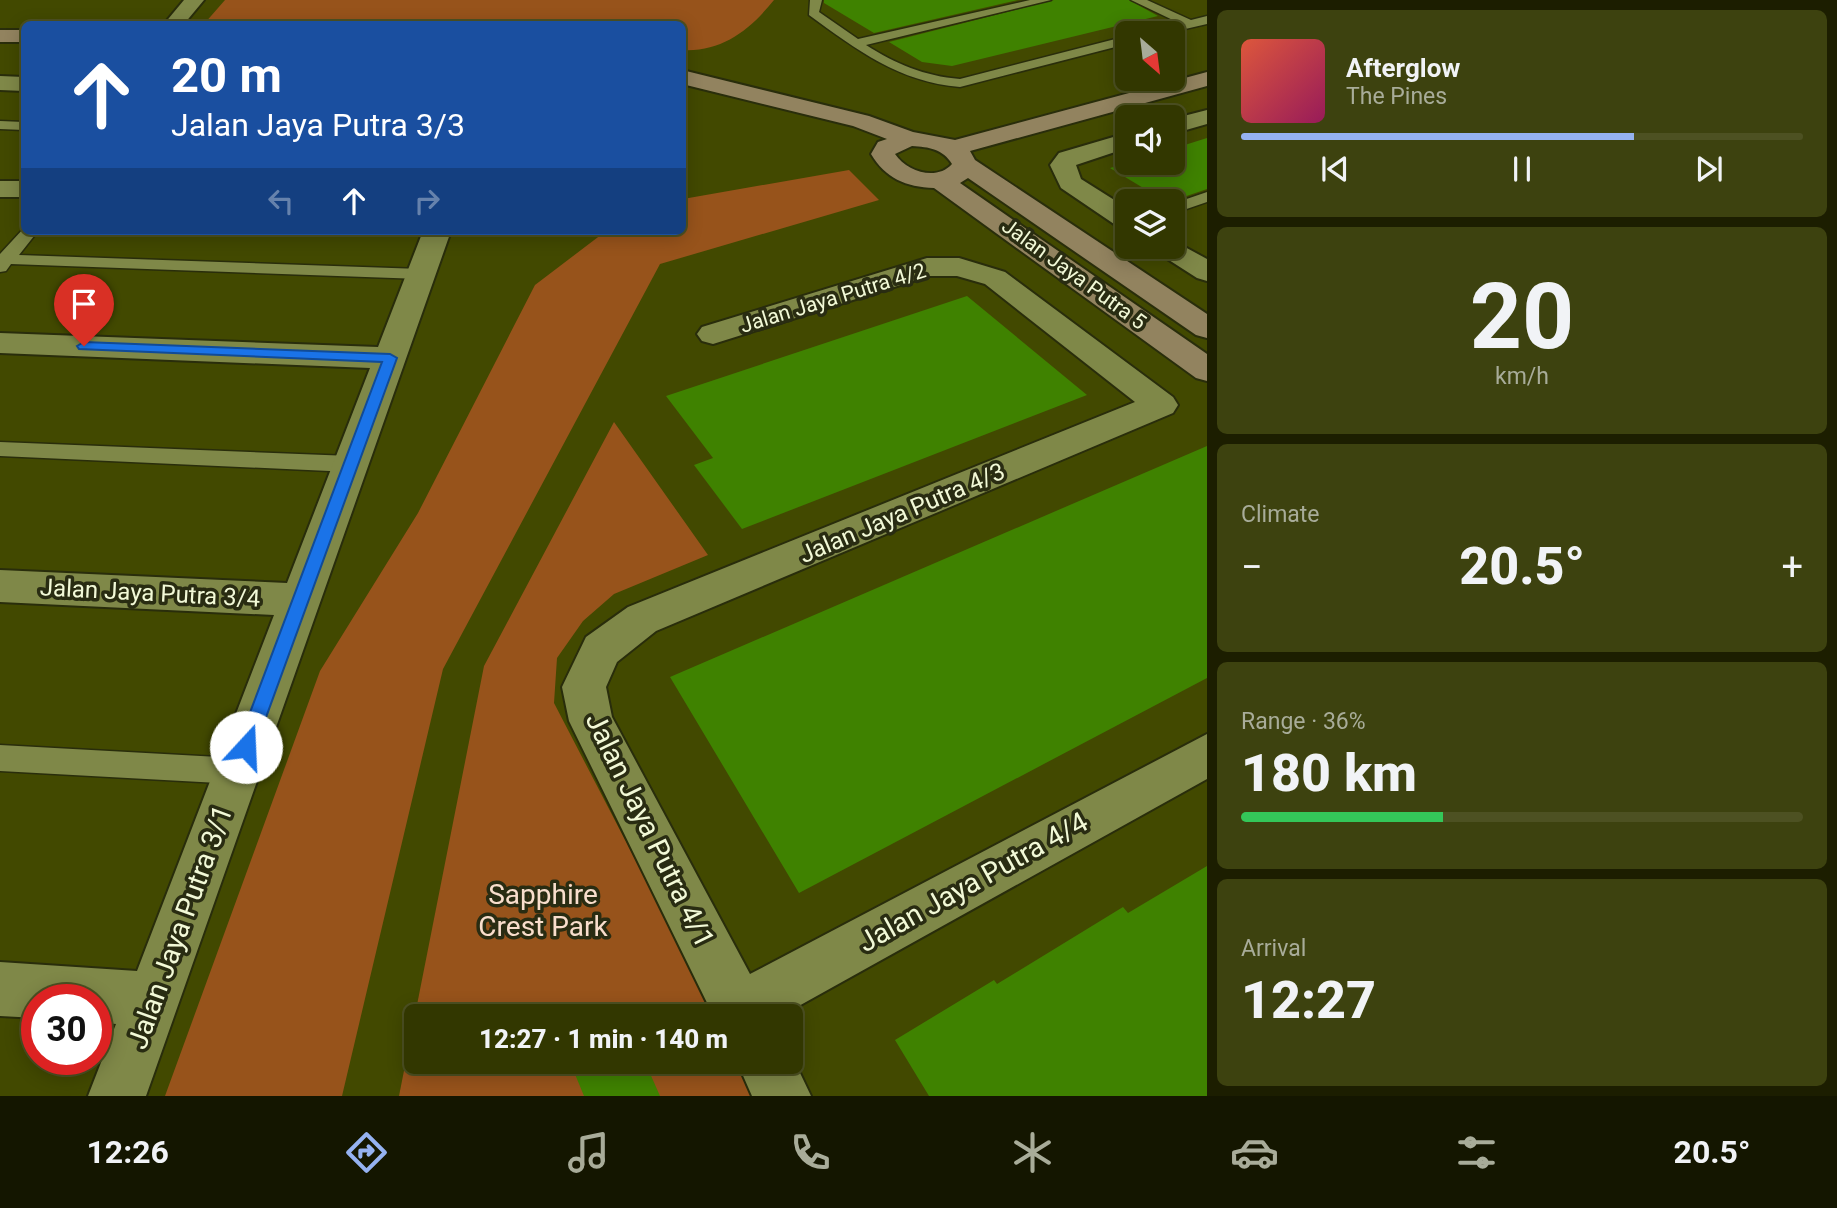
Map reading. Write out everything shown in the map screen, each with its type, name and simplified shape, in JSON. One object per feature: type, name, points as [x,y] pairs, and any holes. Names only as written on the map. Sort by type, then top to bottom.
[{"type":"street","points":[[176,21],[194,0]]},
{"type":"street","points":[[0,36],[21,36]]},
{"type":"street","points":[[0,49],[21,50]]},
{"type":"street","points":[[686,78],[861,121],[910,139],[940,142],[960,156],[962,171],[939,180],[907,176],[871,150],[910,139]]},
{"type":"street","points":[[960,156],[1207,79]]},
{"type":"street","points":[[0,83],[21,83]]},
{"type":"street","points":[[686,94],[836,138]]},
{"type":"street","points":[[1185,123],[1207,117]]},
{"type":"street","points":[[1115,144],[1068,158],[1063,165],[1070,183],[1115,212]]},
{"type":"street","name":"Jalan Jaya Putra 5","points":[[960,156],[1207,328]]},
{"type":"street","name":"Jalan Jaya Putra 5","points":[[939,180],[1207,370]]},
{"type":"street","points":[[0,188],[21,189]]},
{"type":"street","name":"Jalan Jaya Putra 3/1","points":[[117,1096],[436,235]]},
{"type":"street","points":[[1185,258],[1207,272]]},
{"type":"street","name":"Jalan Jaya Putra 4/2","points":[[713,334],[928,267],[959,267],[995,278],[1161,405]]},
{"type":"street","points":[[0,343],[390,358]]},
{"type":"street","name":"Jalan Jaya Putra 4/3","points":[[642,619],[1161,405]]},
{"type":"street","name":"Jalan Jaya Putra 3/4","points":[[0,586],[300,600]]},
{"type":"street","name":"Jalan Jaya Putra 4/1","points":[[642,619],[601,650],[584,687],[591,721],[736,1004]]},
{"type":"street","name":"Jalan Jaya Putra 4/4","points":[[757,1004],[1207,755]]},
{"type":"street","points":[[0,989],[153,999]]},
{"type":"street","points":[[771,1074],[782,1096]]},
{"type":"lane","points":[[816,0],[813,13],[857,43],[904,74],[938,83],[960,83],[1115,43]]},
{"type":"lane","points":[[857,43],[1045,0]]},
{"type":"lane","points":[[1137,0],[1190,24]]},
{"type":"lane","points":[[1185,25],[1207,20]]},
{"type":"lane","points":[[0,125],[21,126]]},
{"type":"lane","points":[[1185,205],[1207,197]]},
{"type":"lane","points":[[2,262],[26,235]]},
{"type":"lane","points":[[2,262],[421,274]]},
{"type":"lane","points":[[0,449],[351,464]]},
{"type":"lane","points":[[0,758],[237,771]]},
{"type":"green space","points":[[225,0],[774,0],[745,30],[723,43],[697,50],[686,50],[686,21],[207,21]]},
{"type":"green space","points":[[849,170],[879,200],[660,264],[443,669],[342,1096],[165,1096],[320,671],[418,513],[535,285],[601,235],[686,235],[686,198]]},
{"type":"green space","name":"Sapphire Crest Park","points":[[614,422],[708,555],[614,594],[583,621],[557,658],[554,703],[710,1004],[417,1004],[484,666]]},
{"type":"green space","name":"Sapphire Crest Park","points":[[404,1071],[404,1074],[747,1074],[758,1096],[399,1096]]},
{"type":"building","points":[[824,0],[1018,0],[874,33],[824,3]]},
{"type":"building","points":[[1054,0],[1129,0],[1158,16],[1137,21],[1115,21],[1115,26],[952,66],[922,62],[889,42]]},
{"type":"building","points":[[1207,138],[1207,189],[1185,197],[1185,189],[1145,189],[1122,175],[1185,175],[1185,145]]},
{"type":"building","points":[[967,296],[1087,395],[742,529],[694,465],[713,458],[666,396]]},
{"type":"building","points":[[1207,446],[1207,678],[799,893],[670,677]]},
{"type":"building","points":[[1207,866],[1207,1096],[929,1096],[895,1040],[994,980],[997,984],[1123,907],[1128,913]]},
{"type":"building","points":[[575,1074],[650,1074],[660,1096],[584,1096]]},
{"type":"route","points":[[84,346],[390,358],[246,747]]}]
